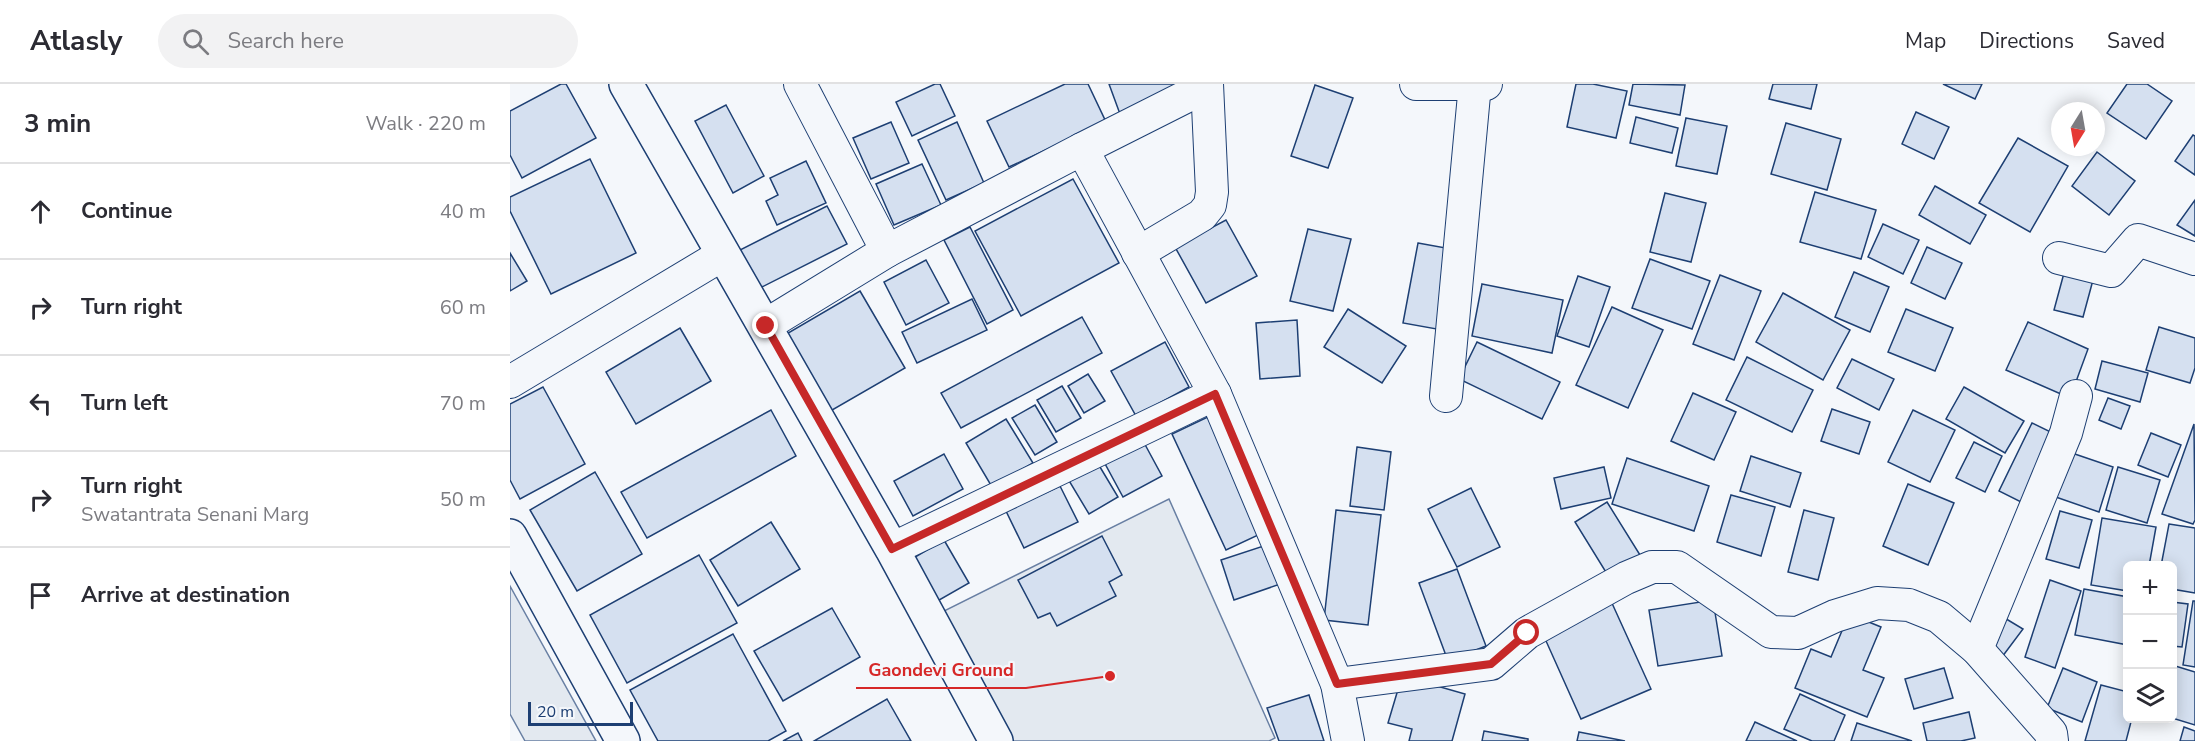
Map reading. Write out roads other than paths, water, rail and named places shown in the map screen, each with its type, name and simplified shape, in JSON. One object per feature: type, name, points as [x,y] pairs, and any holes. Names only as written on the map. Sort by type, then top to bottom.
[{"type":"street","points":[[626,84],[892,549],[996,741]]},
{"type":"street","points":[[800,84],[887,251]]},
{"type":"street","points":[[1416,84],[1478,84],[1446,396]]},
{"type":"street","points":[[766,326],[887,251],[1207,85],[1212,192],[1210,205],[1202,215],[1138,253]]},
{"type":"street","points":[[1082,149],[1215,394],[1337,684],[1348,741]]},
{"type":"street","points":[[2059,258],[2111,271],[2138,240],[2195,259]]},
{"type":"street","points":[[510,382],[722,255]]},
{"type":"street","points":[[892,549],[1215,394]]},
{"type":"street","points":[[1977,649],[2067,432],[2076,396]]},
{"type":"street","points":[[510,536],[623,741]]},
{"type":"street","points":[[1337,684],[1491,664],[1527,633],[1626,578],[1652,567],[1677,567],[1772,632],[1798,633],[1835,616],[1877,603],[1909,605],[1939,616],[1977,649],[2050,733],[2052,741]]},
{"type":"place","name":"Gaondevi Ground","points":[[1110,676]]}]
